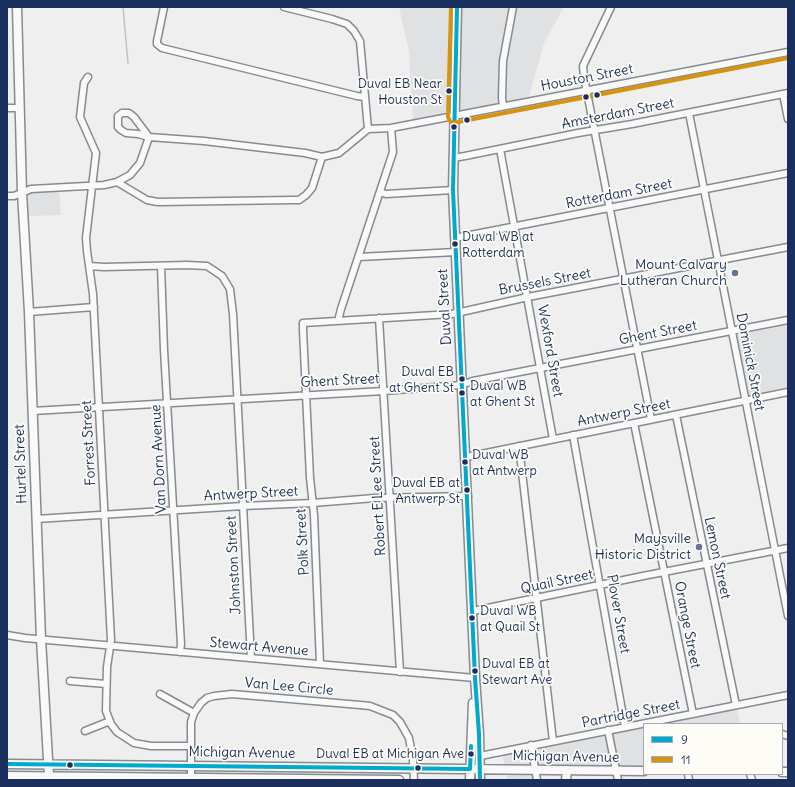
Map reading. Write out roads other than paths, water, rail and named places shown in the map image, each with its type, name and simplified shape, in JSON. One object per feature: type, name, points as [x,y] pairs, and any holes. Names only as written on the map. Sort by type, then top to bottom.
[{"type":"street","name":"Hurtel Street","points":[[17,7],[22,193],[29,312],[41,639],[49,776]]},
{"type":"street","points":[[164,7],[157,38],[157,44],[162,48],[365,97]]},
{"type":"street","points":[[149,137],[134,117],[129,113],[122,113],[118,116],[118,127],[126,133],[149,137],[204,141],[322,157],[339,153],[368,129],[360,41],[347,24],[284,7]]},
{"type":"street","name":"Duval Street","points":[[457,7],[453,190],[480,780]]},
{"type":"street","points":[[503,106],[503,61],[513,7]]},
{"type":"street","points":[[611,7],[583,66],[586,91],[651,420]]},
{"type":"street","name":"Houston Street","points":[[368,129],[391,128],[454,117],[503,106],[788,52]]},
{"type":"street","name":"Forrest Street","points":[[88,77],[84,83],[80,117],[96,153],[86,238],[94,308],[111,640],[107,667],[106,711],[117,732],[134,743],[151,746],[191,746]]},
{"type":"street","points":[[785,94],[788,119]]},
{"type":"street","name":"Amsterdam Street","points":[[453,158],[785,94]]},
{"type":"street","points":[[7,108],[20,108]]},
{"type":"street","name":"Dominick Street","points":[[689,113],[788,616]]},
{"type":"street","points":[[338,320],[393,152],[391,128]]},
{"type":"street","points":[[7,196],[14,196],[31,189],[93,186],[117,182],[130,175],[140,163],[149,137]]},
{"type":"street","name":"Wexford Street","points":[[500,149],[553,439]]},
{"type":"street","points":[[117,182],[147,200],[158,202],[299,200],[312,188],[322,157]]},
{"type":"street","name":"Rotterdam Street","points":[[455,238],[515,228],[788,173]]},
{"type":"street","points":[[380,192],[386,194],[453,190]]},
{"type":"street","name":"Brussels Street","points":[[304,323],[452,314],[623,278],[788,247]]},
{"type":"street","points":[[359,257],[456,252]]},
{"type":"street","name":"Johnston Street","points":[[89,266],[207,266],[222,276],[230,289],[232,298],[252,658]]},
{"type":"street","name":"Van Dorn Avenue","points":[[161,266],[164,350],[181,644],[180,652]]},
{"type":"street","points":[[29,312],[94,308]]},
{"type":"street","name":"Robert E Lee Street","points":[[379,318],[400,672]]},
{"type":"street","name":"Ghent Street","points":[[32,411],[384,391],[462,385],[473,381],[788,320]]},
{"type":"street","name":"Polk Street","points":[[304,323],[302,330],[310,478],[313,503],[320,664]]},
{"type":"street","name":"Antwerp Street","points":[[466,457],[788,392]]},
{"type":"street","name":"Lemon Street","points":[[676,414],[736,706]]},
{"type":"street","name":"Orange Street","points":[[634,423],[693,714]]},
{"type":"street","name":"Plover Street","points":[[573,435],[601,585],[625,727]]},
{"type":"street","points":[[519,446],[553,741]]},
{"type":"street","name":"Antwerp Street","points":[[36,519],[390,498],[468,496]]},
{"type":"street","name":"Quail Street","points":[[473,611],[788,548]]},
{"type":"street","name":"Stewart Avenue","points":[[7,635],[475,678]]},
{"type":"street","name":"Duval Street","points":[[470,780],[475,678]]},
{"type":"street","points":[[70,681],[106,684]]},
{"type":"street","points":[[160,694],[194,713],[191,722],[191,777]]},
{"type":"street","name":"Van Lee Circle","points":[[194,713],[201,702],[207,698],[232,694],[370,706],[393,715],[400,722],[409,738],[414,780]]},
{"type":"street","name":"Partridge Street","points":[[645,723],[788,695]]},
{"type":"street","points":[[676,717],[678,723]]},
{"type":"street","points":[[86,731],[110,721]]},
{"type":"street","name":"Partridge Street","points":[[480,756],[643,723]]},
{"type":"street","points":[[608,730],[618,780]]},
{"type":"street","points":[[531,745],[537,780]]},
{"type":"street","name":"Michigan Avenue","points":[[7,764],[643,771]]},
{"type":"street","points":[[566,780],[567,770]]},
{"type":"street","name":"Michigan Avenue","points":[[7,776],[399,780]]},
{"type":"waterway","points":[[123,7],[128,63]]},
{"type":"place","name":"Duval EB Near Houston St","points":[[449,91]]},
{"type":"place","name":"Duval WB at Rotterdam","points":[[455,244]]},
{"type":"place","name":"Mount Calvary Lutheran Church","points":[[735,273]]},
{"type":"place","name":"Duval EB at Ghent St","points":[[462,379]]},
{"type":"place","name":"Duval WB at Ghent St","points":[[462,393]]},
{"type":"place","name":"Duval WB at Antwerp","points":[[465,462]]},
{"type":"place","name":"Duval EB at Antwerp St","points":[[467,490]]},
{"type":"place","name":"Maysville Historic District","points":[[699,547]]},
{"type":"place","name":"Duval WB at Quail St","points":[[472,618]]},
{"type":"place","name":"Duval EB at Stewart Ave","points":[[475,671]]},
{"type":"place","name":"Duval EB at Michigan Ave","points":[[471,754]]}]
